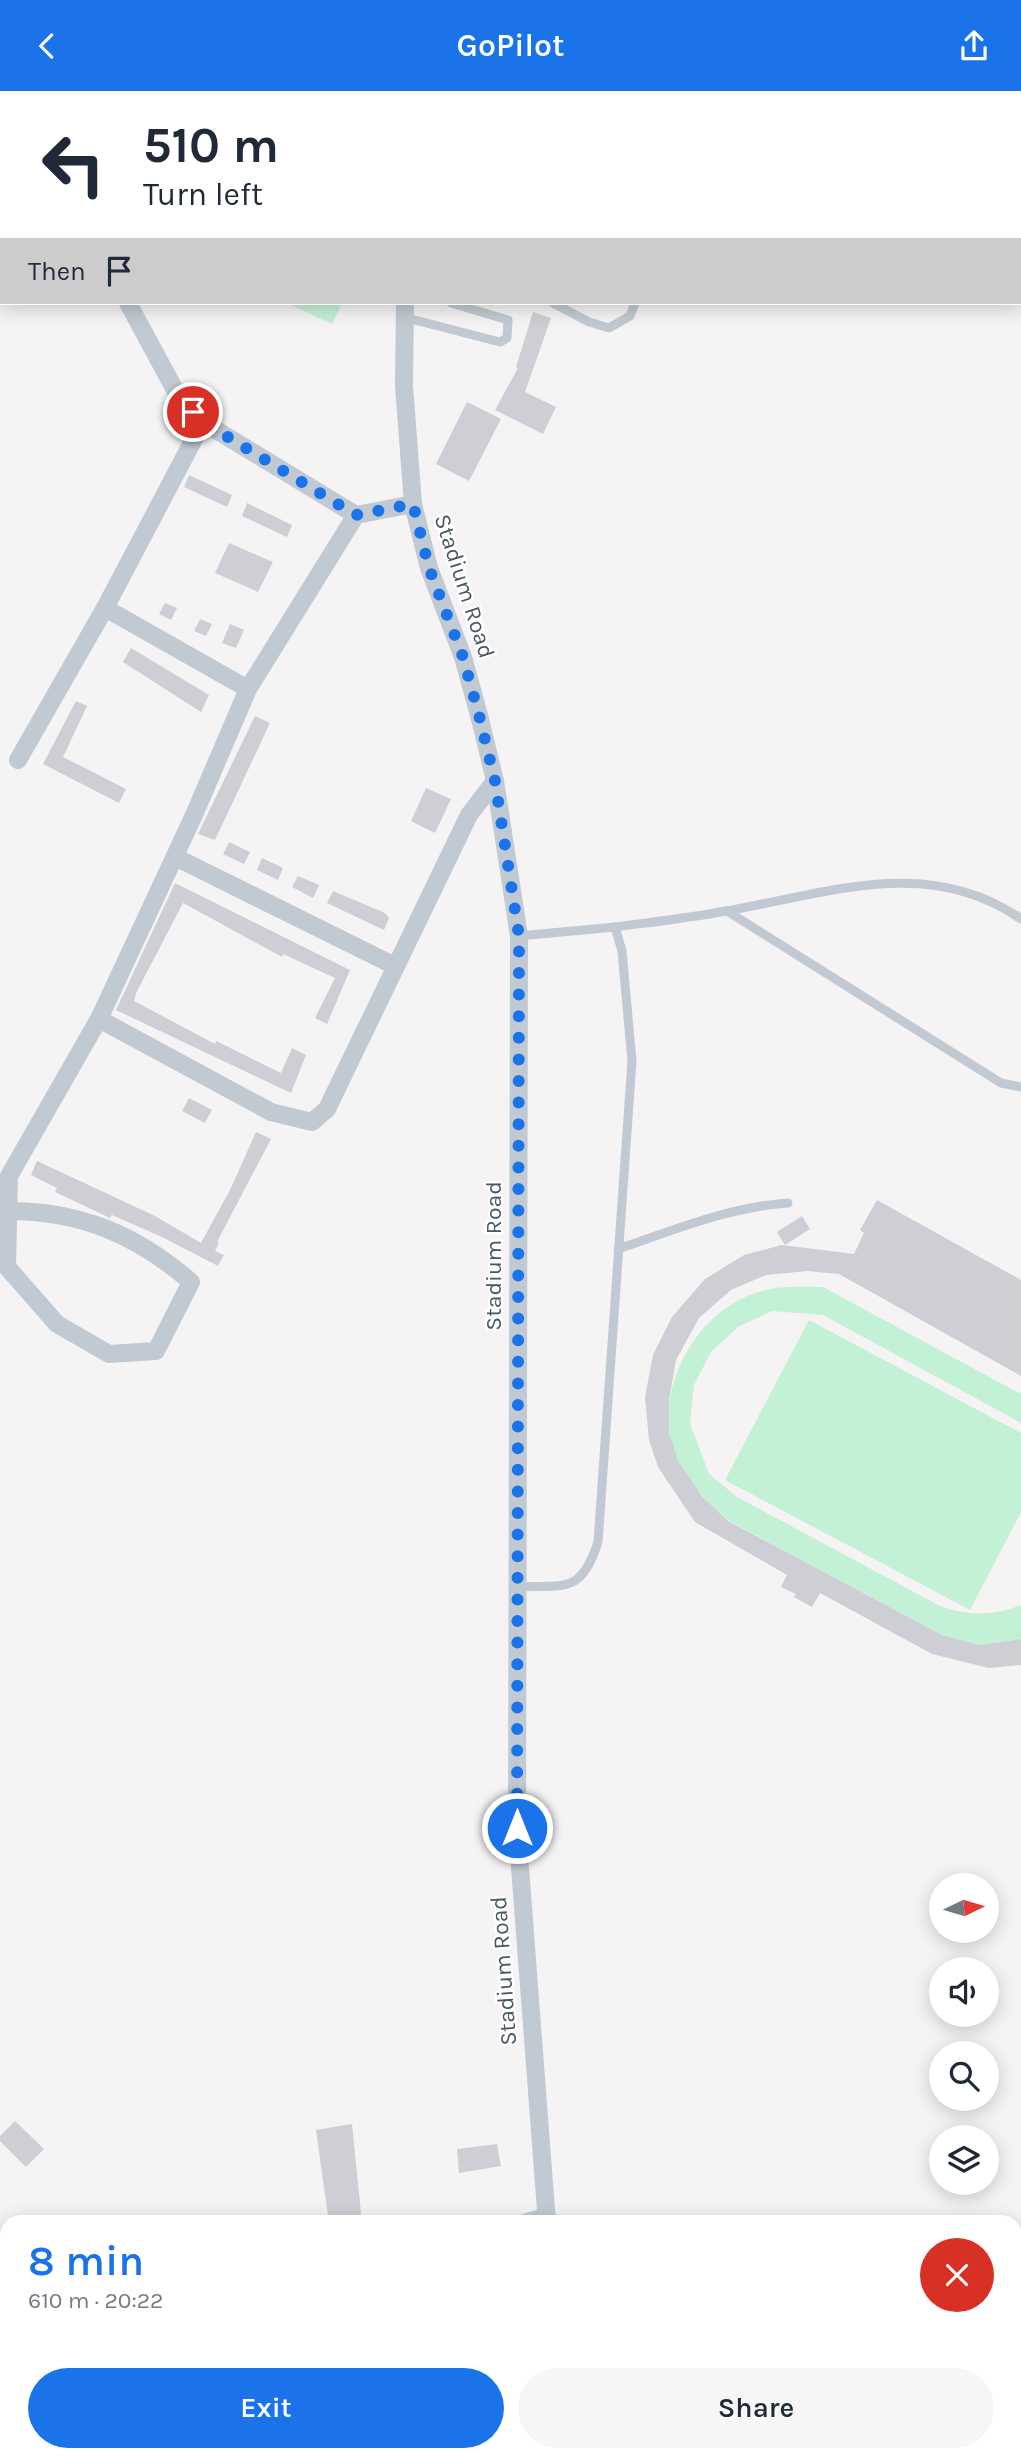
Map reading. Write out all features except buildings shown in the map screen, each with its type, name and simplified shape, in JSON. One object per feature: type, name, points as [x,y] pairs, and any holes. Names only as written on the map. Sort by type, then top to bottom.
[{"type":"street","points":[[129,305],[182,403],[203,422],[356,515],[413,504]]},
{"type":"street","name":"Stadium Road","points":[[404,310],[404,386],[413,504],[429,568],[463,657],[495,781],[519,936],[517,1828],[547,2215]]},
{"type":"street","points":[[18,760],[105,608],[203,422]]},
{"type":"street","points":[[8,1211],[40,1211],[127,1235],[164,1259],[191,1282],[156,1351],[110,1354],[57,1324],[7,1267],[8,1211],[9,1176],[100,1017],[175,857],[248,688],[356,515]]},
{"type":"street","points":[[105,608],[248,688]]},
{"type":"street","points":[[100,1017],[99,1019],[271,1112],[312,1122],[327,1109],[469,815],[495,781]]},
{"type":"street","points":[[175,857],[395,966]]},
{"type":"lane","points":[[404,310],[499,342],[506,338],[508,320],[458,305]]},
{"type":"lane","points":[[557,305],[589,322],[609,328],[630,316],[634,305]]},
{"type":"lane","points":[[519,936],[615,927],[727,911],[851,885],[926,883],[1001,905],[1021,919]]},
{"type":"lane","points":[[727,911],[1001,1083],[1021,1087]]},
{"type":"lane","points":[[516,1587],[566,1585],[588,1571],[598,1542],[632,1061],[622,951],[615,927]]},
{"type":"lane","points":[[618,1249],[700,1220],[761,1205],[788,1203]]},
{"type":"green space","points":[[291,305],[341,305],[332,324]]},
{"type":"green space","points":[[823,1287],[1021,1394],[1021,1423],[823,1315],[772,1311],[738,1327],[711,1352],[694,1385],[690,1424],[709,1474],[737,1497],[940,1606],[961,1612],[980,1613],[1021,1605],[1021,1639],[980,1645],[942,1635],[729,1521],[700,1493],[682,1469],[670,1434],[669,1407],[675,1380],[686,1354],[701,1331],[721,1312],[744,1298],[776,1288]]},
{"type":"green space","points":[[809,1320],[1021,1433],[1021,1512],[970,1610],[725,1480]]},
{"type":"route","points":[[193,412],[203,422],[356,515],[413,504],[429,568],[463,657],[495,781],[519,936],[517,1828]]}]
